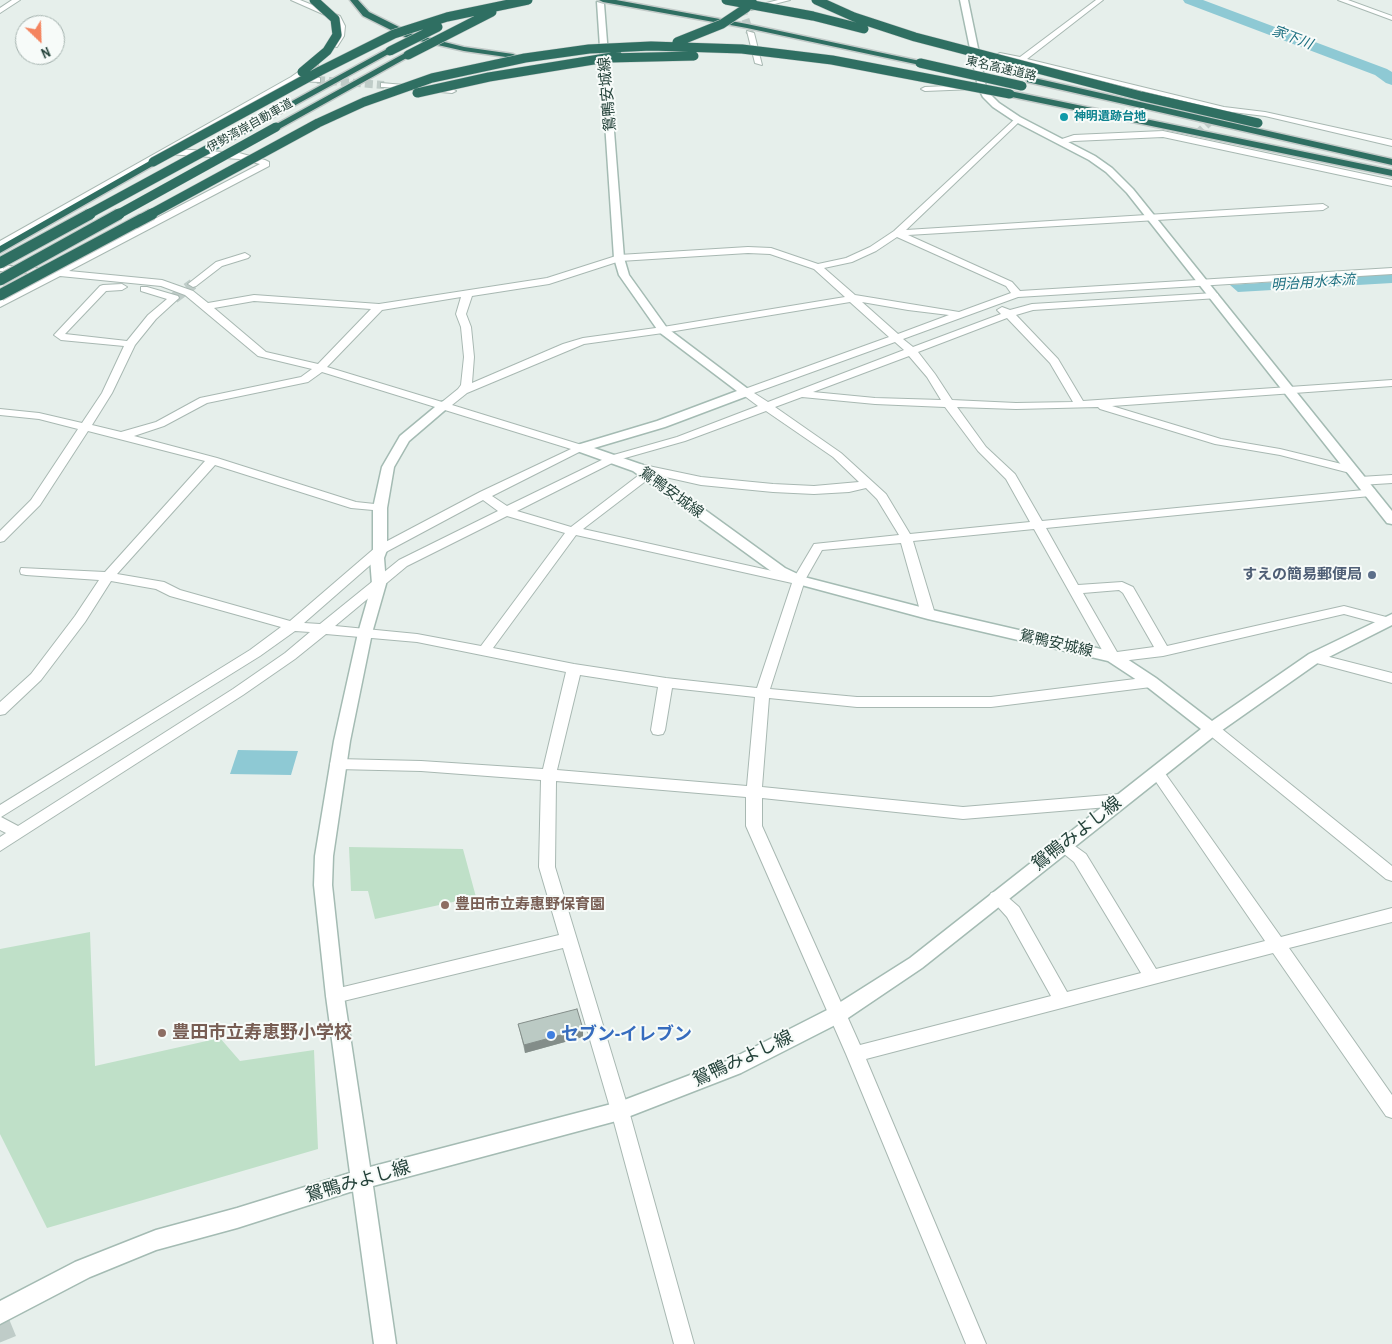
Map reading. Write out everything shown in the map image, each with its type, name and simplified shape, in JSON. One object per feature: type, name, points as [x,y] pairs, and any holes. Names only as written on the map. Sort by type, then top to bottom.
[{"type":"highway","name":"伊勢湾岸自動車道","points":[[0,264],[390,51],[494,0]]},
{"type":"highway","name":"伊勢湾岸自動車道","points":[[0,280],[276,126],[515,0]]},
{"type":"highway","points":[[0,250],[153,162],[320,70],[385,38],[447,17],[528,0]]},
{"type":"highway","name":"東名高速道路","points":[[638,0],[744,18],[1030,80],[1392,162]]},
{"type":"highway","points":[[726,0],[813,16],[1010,67],[1392,152]]},
{"type":"highway","points":[[134,223],[332,126],[383,104],[454,84],[624,55],[674,43],[722,24],[746,8],[752,0]]},
{"type":"highway","points":[[816,0],[854,16],[915,37],[1141,96]]},
{"type":"highway","points":[[153,162],[301,72],[327,51],[337,34],[337,27],[330,12],[310,1]]},
{"type":"highway","points":[[354,1],[366,14],[410,36],[456,47],[513,56],[591,59],[745,55],[830,63],[901,73]]},
{"type":"highway","name":"東名高速道路","points":[[602,2],[747,26],[920,63],[1392,172]]},
{"type":"highway","points":[[0,295],[318,123],[364,102],[432,78],[493,63],[589,50],[683,46],[772,52],[832,60],[1010,94],[1392,172]]},
{"type":"main road","points":[[964,0],[982,87],[986,95],[996,105],[1017,119],[1060,140],[1109,170],[1130,191],[1392,520]]},
{"type":"main road","name":"鴛鴨安城線","points":[[602,2],[619,258],[624,275],[664,330],[749,393]]},
{"type":"main road","points":[[584,450],[749,393]]},
{"type":"main road","points":[[385,1344],[335,996],[323,885],[324,856],[337,764],[365,633],[379,584],[380,508],[388,467],[404,439],[444,405]]},
{"type":"main road","name":"鴛鴨安城線","points":[[584,450],[612,457],[642,471],[780,571],[799,580],[928,614],[1113,657],[1150,682],[1212,729]]},
{"type":"main road","name":"鴛鴨みよし線","points":[[0,1312],[83,1269],[156,1240],[237,1218],[361,1179],[620,1110],[734,1067],[838,1014],[916,963],[997,897],[1212,729],[1314,658],[1388,620]]},
{"type":"street","points":[[0,11],[17,0]]},
{"type":"street","points":[[0,245],[163,151],[294,79],[323,58],[340,36],[341,26],[338,18],[310,1],[294,0]]},
{"type":"street","points":[[746,9],[787,0]]},
{"type":"street","points":[[824,0],[856,15],[974,50],[1223,110],[1265,114],[1392,143]]},
{"type":"street","points":[[1021,60],[1100,0]]},
{"type":"street","points":[[1341,0],[1392,18]]},
{"type":"street","points":[[750,33],[759,63]]},
{"type":"street","points":[[294,79],[317,80]]},
{"type":"street","points":[[384,85],[452,91]]},
{"type":"street","points":[[925,88],[982,87]]},
{"type":"street","points":[[817,267],[849,260],[873,249],[897,234],[1017,119]]},
{"type":"street","points":[[1060,140],[1163,134],[1195,136],[1392,182]]},
{"type":"street","points":[[0,304],[266,164],[239,156],[163,151]]},
{"type":"street","points":[[897,234],[1151,216],[1323,207]]},
{"type":"street","points":[[897,234],[1010,284],[1017,294]]},
{"type":"street","points":[[205,306],[254,298],[379,307],[549,281],[619,258],[760,250],[771,251],[817,267],[911,351],[931,376],[948,403],[982,449],[1011,477],[1037,526],[1113,657],[1163,651],[1344,610],[1388,620]]},
{"type":"street","points":[[193,284],[218,264],[245,256]]},
{"type":"street","points":[[0,268],[162,283],[189,293],[262,354],[320,368],[584,450]]},
{"type":"street","points":[[749,393],[1017,294],[1392,271]]},
{"type":"street","points":[[0,538],[36,502],[107,393],[130,344],[152,318],[174,298],[144,289],[108,286],[103,288],[59,335],[60,337],[130,344]]},
{"type":"street","points":[[463,391],[466,384],[469,357],[466,327],[461,314],[468,292]]},
{"type":"street","points":[[0,845],[238,692],[290,656],[403,563],[507,512],[612,457],[681,439],[1009,314],[1032,307],[1213,295]]},
{"type":"street","points":[[444,405],[463,391],[582,341],[664,330],[857,298],[951,312],[958,315]]},
{"type":"street","points":[[989,303],[1009,314],[1054,361],[1080,405]]},
{"type":"street","points":[[123,436],[160,424],[204,400],[304,380],[320,368],[379,307]]},
{"type":"street","points":[[800,395],[875,401],[1016,406],[1080,405],[1392,383]]},
{"type":"street","points":[[749,393],[837,455],[882,497],[906,537],[928,614]]},
{"type":"street","points":[[1095,404],[1219,442],[1280,452],[1350,468]]},
{"type":"street","points":[[0,412],[39,416],[123,436],[213,460],[355,505],[380,508]]},
{"type":"street","points":[[0,812],[255,653],[292,626],[378,554],[484,495],[584,450]]},
{"type":"street","points":[[0,710],[36,677],[80,619],[108,576],[213,460]]},
{"type":"street","points":[[484,651],[573,531],[642,471],[701,481],[773,488],[814,490],[849,488],[868,484]]},
{"type":"street","points":[[1360,481],[1392,479]]},
{"type":"street","points":[[976,1344],[838,1014],[754,826],[754,792],[762,694],[799,580],[818,547],[1370,492]]},
{"type":"street","points":[[484,495],[507,512],[573,531],[799,580]]},
{"type":"street","points":[[26,572],[108,576],[159,585],[175,593],[292,626],[417,638],[574,669],[666,683],[762,694],[857,702],[991,702],[1150,682]]},
{"type":"street","points":[[1074,589],[1122,586],[1128,590],[1163,651]]},
{"type":"street","points":[[1314,658],[1392,678]]},
{"type":"street","points":[[574,669],[549,775],[547,867],[620,1110],[684,1344]]},
{"type":"street","points":[[658,730],[666,683]]},
{"type":"street","points":[[1212,729],[1392,875]]},
{"type":"street","points":[[337,764],[421,766],[549,775],[754,792],[963,813],[1120,800]]},
{"type":"street","points":[[1157,773],[1392,1110]]},
{"type":"street","points":[[0,823],[18,833]]},
{"type":"street","points":[[1063,845],[1080,858],[1153,978]]},
{"type":"street","points":[[997,897],[1013,912],[1063,1001]]},
{"type":"street","points":[[855,1054],[1392,915]]},
{"type":"street","points":[[335,996],[568,940]]},
{"type":"green space","points":[[349,847],[463,849],[476,897],[375,919],[368,891],[351,891]]},
{"type":"green space","points":[[90,932],[95,1066],[220,1038],[240,1061],[314,1050],[318,1149],[47,1228],[0,1134],[0,949]]},
{"type":"water","name":"明治用水本流","points":[[1392,274],[1392,283],[1238,292],[1230,285]]},
{"type":"water","points":[[238,750],[298,751],[291,775],[230,774]]},
{"type":"building","name":"セブン-イレブン","points":[[577,1009],[583,1029],[524,1045],[518,1024]]},
{"type":"waterway","name":"家下川","points":[[1190,0],[1381,72],[1392,80]]},
{"type":"tunnel","points":[[746,9],[743,12],[750,33]]},
{"type":"tunnel","points":[[317,80],[384,85]]},
{"type":"tunnel","points":[[1197,134],[1221,111]]},
{"type":"tunnel","points":[[174,298],[193,284]]},
{"type":"tunnel","points":[[0,1322],[9,1344]]},
{"type":"place","name":"神明遺跡台地","points":[[1064,117]]},
{"type":"place","name":"すえの簡易郵便局","points":[[1372,575]]},
{"type":"place","name":"豊田市立寿惠野保育園","points":[[445,905]]},
{"type":"place","name":"豊田市立寿恵野小学校","points":[[162,1033]]},
{"type":"place","name":"セブン-イレブン","points":[[551,1035]]}]
